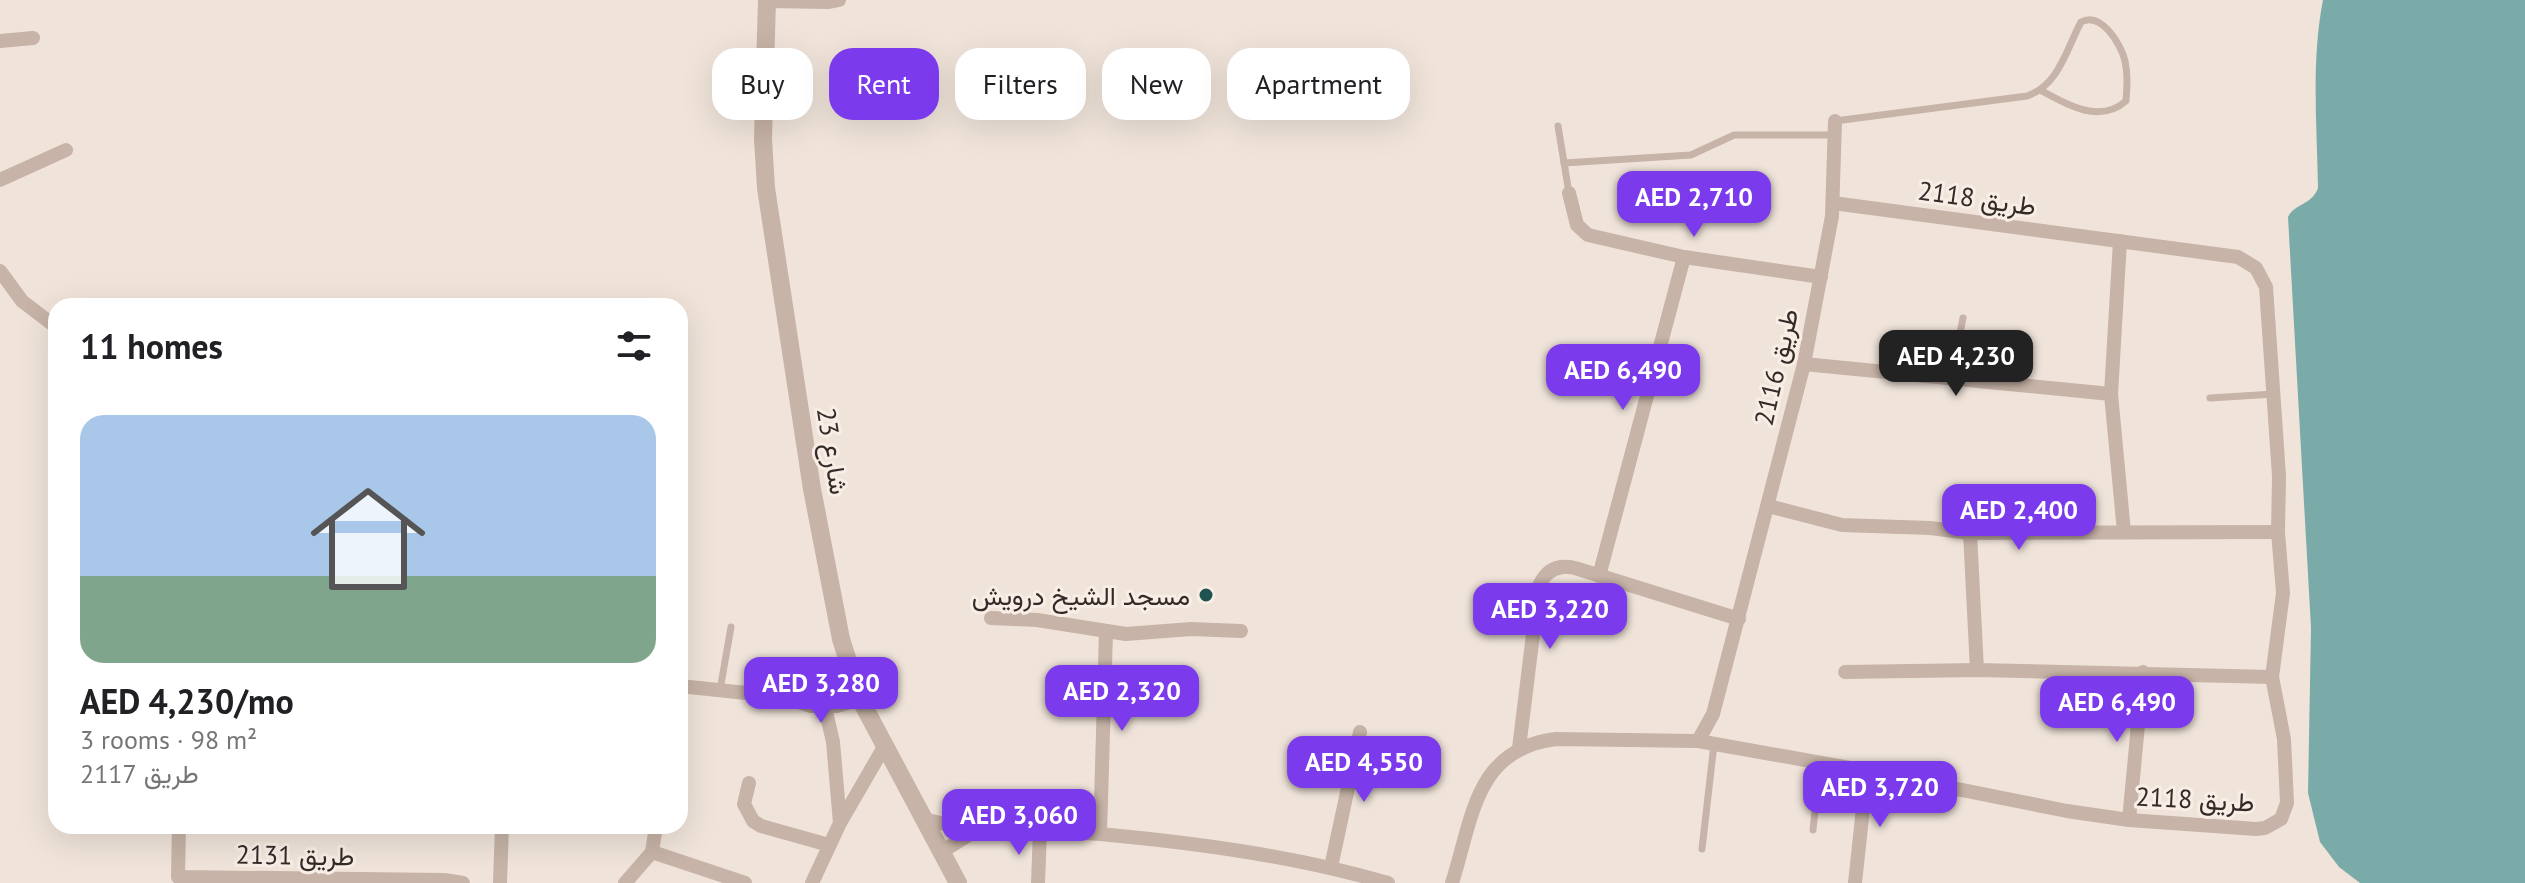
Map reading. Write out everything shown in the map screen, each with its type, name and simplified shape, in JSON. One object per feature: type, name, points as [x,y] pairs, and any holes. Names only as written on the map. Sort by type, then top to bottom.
[{"type":"street","points":[[767,0],[839,0]]},
{"type":"street","name":"شارع 23","points":[[767,0],[763,139],[766,188],[812,489],[841,639],[860,699],[958,883]]},
{"type":"street","points":[[0,41],[33,38]]},
{"type":"street","name":"طريق 2116","points":[[1698,741],[1713,714],[1804,364],[1833,203],[1835,128]]},
{"type":"street","points":[[0,180],[66,150]]},
{"type":"street","points":[[1569,193],[1577,225],[1588,235],[1684,257],[1821,277]]},
{"type":"street","name":"طريق 2118","points":[[1452,883],[1484,785],[1492,770],[1519,748],[1556,739],[1698,741],[2129,820],[2256,829],[2265,828],[2281,819],[2287,803],[2284,739],[2272,677],[2283,593],[2278,532],[2279,476],[2266,287],[2256,268],[2238,257],[1833,203]]},
{"type":"street","points":[[2120,241],[2111,394],[2124,532]]},
{"type":"street","points":[[1599,576],[1684,257]]},
{"type":"street","points":[[0,271],[22,301],[48,321]]},
{"type":"street","points":[[1804,364],[2111,394]]},
{"type":"street","points":[[1768,506],[1842,525],[1930,528],[1970,533],[2278,532]]},
{"type":"street","points":[[1970,533],[1977,670]]},
{"type":"street","points":[[1519,748],[1539,586],[1543,578],[1557,567],[1566,566],[1739,619]]},
{"type":"street","points":[[991,618],[1037,620],[1136,634],[1191,629],[1241,631]]},
{"type":"street","points":[[1100,834],[1106,632]]},
{"type":"street","points":[[1845,672],[1977,670],[2272,677]]},
{"type":"street","points":[[2129,820],[2143,672]]},
{"type":"street","points":[[784,697],[852,677]]},
{"type":"street","points":[[688,687],[784,697],[797,703],[825,707],[860,699]]},
{"type":"street","points":[[825,707],[833,742],[840,823]]},
{"type":"street","points":[[1331,867],[1360,732]]},
{"type":"street","points":[[812,883],[840,823],[884,747]]},
{"type":"street","points":[[1855,883],[1867,771]]},
{"type":"street","points":[[749,783],[744,804],[753,821],[829,845]]},
{"type":"street","points":[[924,819],[953,826],[1100,834],[1259,854],[1331,867],[1388,883]]},
{"type":"street","points":[[943,851],[982,827]]},
{"type":"street","points":[[1038,883],[1040,830]]},
{"type":"street","name":"طريق 2131","points":[[179,834],[176,880],[444,880],[463,883]]},
{"type":"street","points":[[500,883],[502,834]]},
{"type":"street","points":[[625,883],[652,852],[655,834]]},
{"type":"street","points":[[652,852],[745,883]]},
{"type":"lane","points":[[1564,163],[1691,155],[1734,135],[1835,128],[2027,96],[2042,91],[2063,62],[2081,22],[2088,18],[2096,20],[2112,35],[2124,57],[2128,81],[2126,101],[2118,108],[2090,112],[2075,109],[2042,91]]},
{"type":"lane","points":[[1558,126],[1569,193]]},
{"type":"lane","points":[[1951,379],[1963,318]]},
{"type":"lane","points":[[2210,398],[2274,394]]},
{"type":"lane","points":[[720,690],[731,627]]},
{"type":"lane","points":[[1702,849],[1714,744]]},
{"type":"lane","points":[[1813,830],[1820,763]]},
{"type":"water","points":[[2323,0],[2525,0],[2525,883],[2360,883],[2339,867],[2320,842],[2308,793],[2311,628],[2288,217],[2312,198],[2318,188],[2316,70]]},
{"type":"place","name":"مسجد الشيخ درويش","points":[[1206,595]]}]
